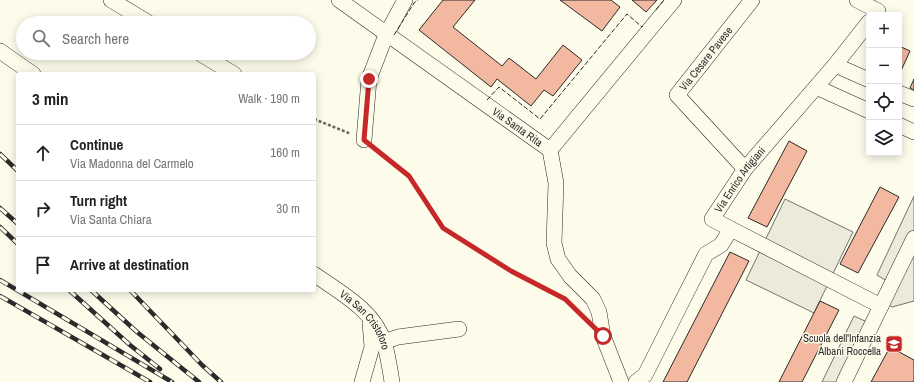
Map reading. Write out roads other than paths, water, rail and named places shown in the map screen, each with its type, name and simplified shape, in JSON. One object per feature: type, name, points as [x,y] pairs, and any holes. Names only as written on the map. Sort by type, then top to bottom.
[{"type":"street","points":[[110,0],[137,16]]},
{"type":"street","name":"Via Santa Rita","points":[[339,0],[386,35],[550,150],[556,183],[554,243],[558,259],[570,276],[593,299],[599,312],[603,336],[620,382]]},
{"type":"street","points":[[364,140],[369,79],[386,35],[405,0]]},
{"type":"street","points":[[550,150],[674,0]]},
{"type":"street","name":"Via Cesare Pavese","points":[[745,169],[676,94],[752,0]]},
{"type":"street","points":[[857,0],[870,12]]},
{"type":"street","name":"Via Enrico Artigiani","points":[[636,382],[645,375],[706,254],[722,245],[731,229],[712,219],[745,169],[835,65],[866,26]]},
{"type":"street","points":[[0,51],[29,72]]},
{"type":"street","points":[[211,60],[231,72]]},
{"type":"street","points":[[835,65],[866,79]]},
{"type":"street","points":[[816,87],[866,110]]},
{"type":"street","points":[[902,94],[914,99]]},
{"type":"street","points":[[902,126],[914,132]]},
{"type":"street","points":[[731,229],[881,306]]},
{"type":"street","points":[[844,382],[914,238]]},
{"type":"street","name":"Via San Cristoforo","points":[[316,275],[356,304],[365,312],[380,331],[384,342],[392,382]]},
{"type":"street","points":[[362,382],[371,356],[373,340],[371,325],[365,312]]},
{"type":"street","points":[[384,342],[398,337],[459,328]]},
{"type":"railway","points":[[0,154],[16,169]]},
{"type":"railway","points":[[0,208],[16,222]]},
{"type":"railway","points":[[0,227],[16,242]]},
{"type":"railway","points":[[0,280],[16,289]]},
{"type":"railway","points":[[20,292],[172,382]]},
{"type":"railway","points":[[71,292],[130,345],[160,369]]},
{"type":"railway","points":[[93,292],[137,332],[199,382]]},
{"type":"railway","points":[[132,292],[202,365],[221,382]]},
{"type":"railway","points":[[0,296],[150,382]]},
{"type":"place","name":"Scuola dell'Infanzia Albani Roccella","points":[[894,344]]}]
